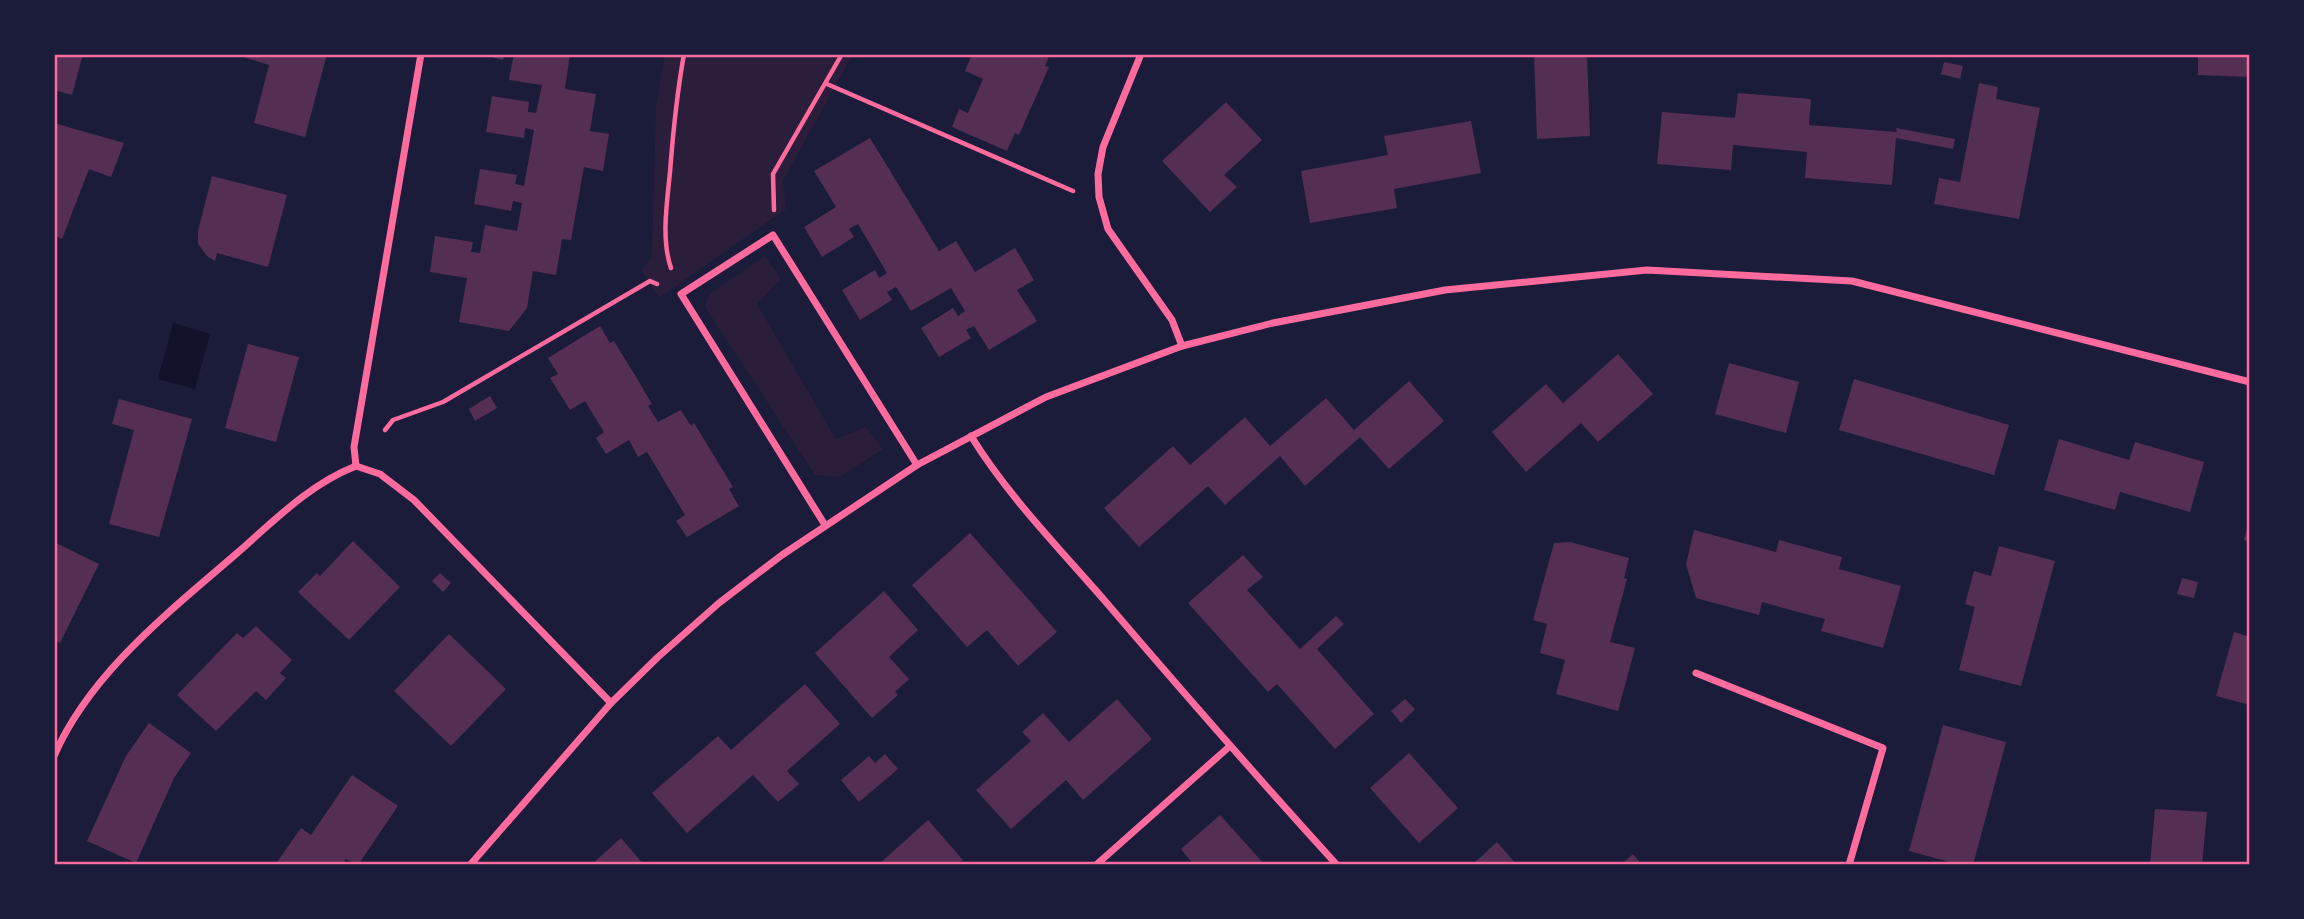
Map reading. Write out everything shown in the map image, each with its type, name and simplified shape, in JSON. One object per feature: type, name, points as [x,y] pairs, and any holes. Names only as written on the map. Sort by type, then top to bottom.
[{"type":"street","points":[[356,466],[354,447],[421,54]]},
{"type":"street","points":[[1141,54],[1103,146],[1098,174],[1099,197],[1108,229],[1172,320],[1182,346]]},
{"type":"street","points":[[825,525],[681,294],[773,235],[917,466]]},
{"type":"street","points":[[470,865],[611,703],[658,657],[719,603],[825,525],[917,466],[1046,397],[1182,346],[1273,323],[1445,290],[1647,270],[1852,281],[2250,382]]},
{"type":"street","points":[[971,436],[1025,509],[1337,865]]},
{"type":"street","points":[[54,756],[90,693],[133,648],[182,601],[299,499],[329,477],[356,466],[380,474],[414,500],[611,703]]},
{"type":"street","points":[[1696,673],[1883,748],[1849,865]]},
{"type":"street","points":[[1096,865],[1230,746]]},
{"type":"path","points":[[681,294],[666,254],[677,96],[684,54]]},
{"type":"path","points":[[773,235],[773,174],[842,54]]},
{"type":"path","points":[[827,84],[1071,190],[1099,197]]},
{"type":"path","points":[[356,466],[393,420],[443,402],[650,281],[681,294]]},
{"type":"shaded area","points":[[665,54],[853,54],[783,181],[786,209],[659,298],[641,270],[652,257],[656,105]]},
{"type":"shaded area","points":[[765,256],[781,279],[757,304],[836,439],[866,427],[883,449],[840,477],[815,475],[705,307],[709,294]]},
{"type":"shaded area","points":[[173,323],[210,334],[195,389],[158,379]]},
{"type":"building","points":[[54,54],[83,54],[72,95],[54,90]]},
{"type":"building","points":[[234,54],[327,54],[305,137],[254,123],[269,65]]},
{"type":"building","points":[[479,54],[505,54],[503,60]]},
{"type":"building","points":[[514,54],[570,54],[565,89],[596,94],[590,131],[609,134],[603,171],[584,167],[571,240],[562,239],[556,275],[533,271],[527,308],[509,331],[459,322],[467,278],[430,272],[435,236],[473,242],[471,252],[480,253],[485,225],[517,231],[522,203],[513,201],[511,211],[474,204],[480,169],[517,175],[515,184],[524,186],[534,130],[525,128],[524,138],[486,132],[492,96],[529,102],[528,112],[536,113],[542,85],[509,80]]},
{"type":"building","points":[[972,54],[1050,54],[1045,66],[1049,67],[1019,135],[1015,133],[1007,151],[952,127],[959,109],[968,113],[983,79],[965,71]]},
{"type":"building","points":[[1534,54],[1587,54],[1590,136],[1537,139]]},
{"type":"building","points":[[2198,54],[2250,54],[2250,77],[2198,75]]},
{"type":"building","points":[[1944,62],[1963,66],[1960,79],[1941,74]]},
{"type":"building","points":[[1979,83],[1998,87],[1996,99],[2040,108],[2019,219],[1934,204],[1939,178],[1960,182]]},
{"type":"building","points":[[1738,93],[1811,99],[1809,125],[1897,132],[1896,128],[1955,139],[1953,149],[1896,138],[1892,185],[1805,178],[1807,152],[1733,145],[1731,170],[1657,164],[1662,112],[1735,118]]},
{"type":"building","points":[[1226,102],[1262,140],[1224,175],[1237,187],[1210,212],[1162,161]]},
{"type":"building","points":[[1471,121],[1481,173],[1394,189],[1397,208],[1310,223],[1301,171],[1388,155],[1384,136]]},
{"type":"building","points":[[54,123],[124,143],[111,177],[89,169],[62,239],[54,235]]},
{"type":"building","points":[[870,138],[939,251],[956,241],[975,272],[1015,248],[1034,280],[1017,290],[1037,321],[989,350],[974,326],[966,330],[971,338],[939,357],[921,328],[953,308],[958,316],[965,311],[951,288],[911,311],[896,287],[887,292],[892,300],[860,320],[842,290],[875,270],[879,278],[887,273],[858,224],[849,229],[854,237],[822,257],[804,227],[836,207],[814,171]]},
{"type":"building","points":[[212,176],[287,195],[268,267],[217,253],[215,261],[207,256],[198,244],[198,231]]},
{"type":"building","points":[[600,326],[610,343],[614,341],[633,372],[652,404],[648,406],[658,422],[681,410],[691,426],[694,423],[733,487],[729,489],[739,506],[687,537],[676,521],[685,515],[647,452],[638,457],[629,440],[606,454],[596,438],[604,432],[585,401],[570,410],[550,378],[558,374],[548,358]]},
{"type":"building","points":[[248,344],[299,357],[276,442],[225,428]]},
{"type":"building","points":[[1618,354],[1653,394],[1598,442],[1581,423],[1526,472],[1492,432],[1546,384],[1563,403]]},
{"type":"building","points":[[1729,363],[1799,382],[1786,433],[1715,414]]},
{"type":"building","points":[[1854,379],[2009,425],[1994,475],[1839,430]]},
{"type":"building","points":[[1409,381],[1444,421],[1389,469],[1360,437],[1305,486],[1280,456],[1225,505],[1208,486],[1139,547],[1104,508],[1173,446],[1190,465],[1245,417],[1270,446],[1326,398],[1354,430]]},
{"type":"building","points":[[490,396],[497,408],[475,421],[469,409]]},
{"type":"building","points":[[119,399],[192,419],[159,537],[109,524],[134,430],[112,424]]},
{"type":"building","points":[[2059,439],[2129,460],[2135,442],[2204,462],[2190,512],[2120,492],[2115,510],[2044,490]]},
{"type":"building","points":[[2250,521],[2250,542],[2244,540]]},
{"type":"building","points":[[1694,530],[1776,552],[1779,540],[1842,557],[1839,569],[1901,586],[1883,648],[1821,631],[1825,619],[1762,602],[1759,615],[1696,598],[1686,564]]},
{"type":"building","points":[[970,533],[1057,632],[1018,666],[987,630],[967,647],[912,585]]},
{"type":"building","points":[[353,541],[400,587],[349,640],[298,592],[317,573],[320,576]]},
{"type":"building","points":[[54,542],[99,564],[60,643],[54,640]]},
{"type":"building","points":[[1570,542],[1629,558],[1624,578],[1627,579],[1610,642],[1635,648],[1618,711],[1556,694],[1565,660],[1540,653],[1547,624],[1533,620],[1554,543]]},
{"type":"building","points":[[1999,546],[2055,561],[2021,686],[1959,670],[1975,607],[1965,604],[1974,571],[1991,576]]},
{"type":"building","points":[[1243,555],[1263,577],[1247,590],[1300,649],[1336,616],[1344,624],[1317,649],[1374,714],[1335,749],[1277,684],[1268,692],[1188,603]]},
{"type":"building","points":[[440,573],[451,583],[443,592],[432,581]]},
{"type":"building","points":[[2182,578],[2198,582],[2194,598],[2177,594]]},
{"type":"building","points":[[884,591],[918,630],[889,657],[909,679],[895,692],[898,695],[872,718],[815,653]]},
{"type":"building","points":[[256,626],[292,660],[280,673],[286,678],[266,700],[256,691],[216,731],[177,695],[237,633],[243,638]]},
{"type":"building","points":[[2234,632],[2250,637],[2250,705],[2216,696]]},
{"type":"building","points":[[449,634],[506,689],[451,746],[394,691]]},
{"type":"building","points":[[805,684],[840,724],[787,771],[799,784],[778,802],[753,775],[687,833],[652,793],[718,736],[731,750]]},
{"type":"building","points":[[1117,699],[1152,739],[1083,800],[1066,780],[1011,829],[976,790],[1031,741],[1022,732],[1043,713],[1069,742]]},
{"type":"building","points":[[1405,699],[1415,709],[1401,723],[1391,711]]},
{"type":"building","points":[[149,723],[191,753],[174,778],[136,863],[87,841],[126,756]]},
{"type":"building","points":[[1943,725],[2006,742],[1973,865],[1961,865],[1909,851]]},
{"type":"building","points":[[1409,753],[1458,808],[1419,843],[1370,788]]},
{"type":"building","points":[[885,754],[898,769],[859,802],[841,780],[869,756],[875,763]]},
{"type":"building","points":[[352,775],[398,806],[358,865],[346,859],[342,865],[275,865],[301,828],[311,835]]},
{"type":"building","points":[[2155,809],[2207,812],[2202,865],[2150,865]]},
{"type":"building","points":[[1220,815],[1265,865],[1194,865],[1181,849]]},
{"type":"building","points":[[928,820],[963,860],[957,865],[878,865]]},
{"type":"building","points":[[621,838],[644,865],[591,865]]},
{"type":"building","points":[[1497,842],[1517,865],[1472,865]]},
{"type":"building","points":[[1633,854],[1642,865],[1621,865]]}]
